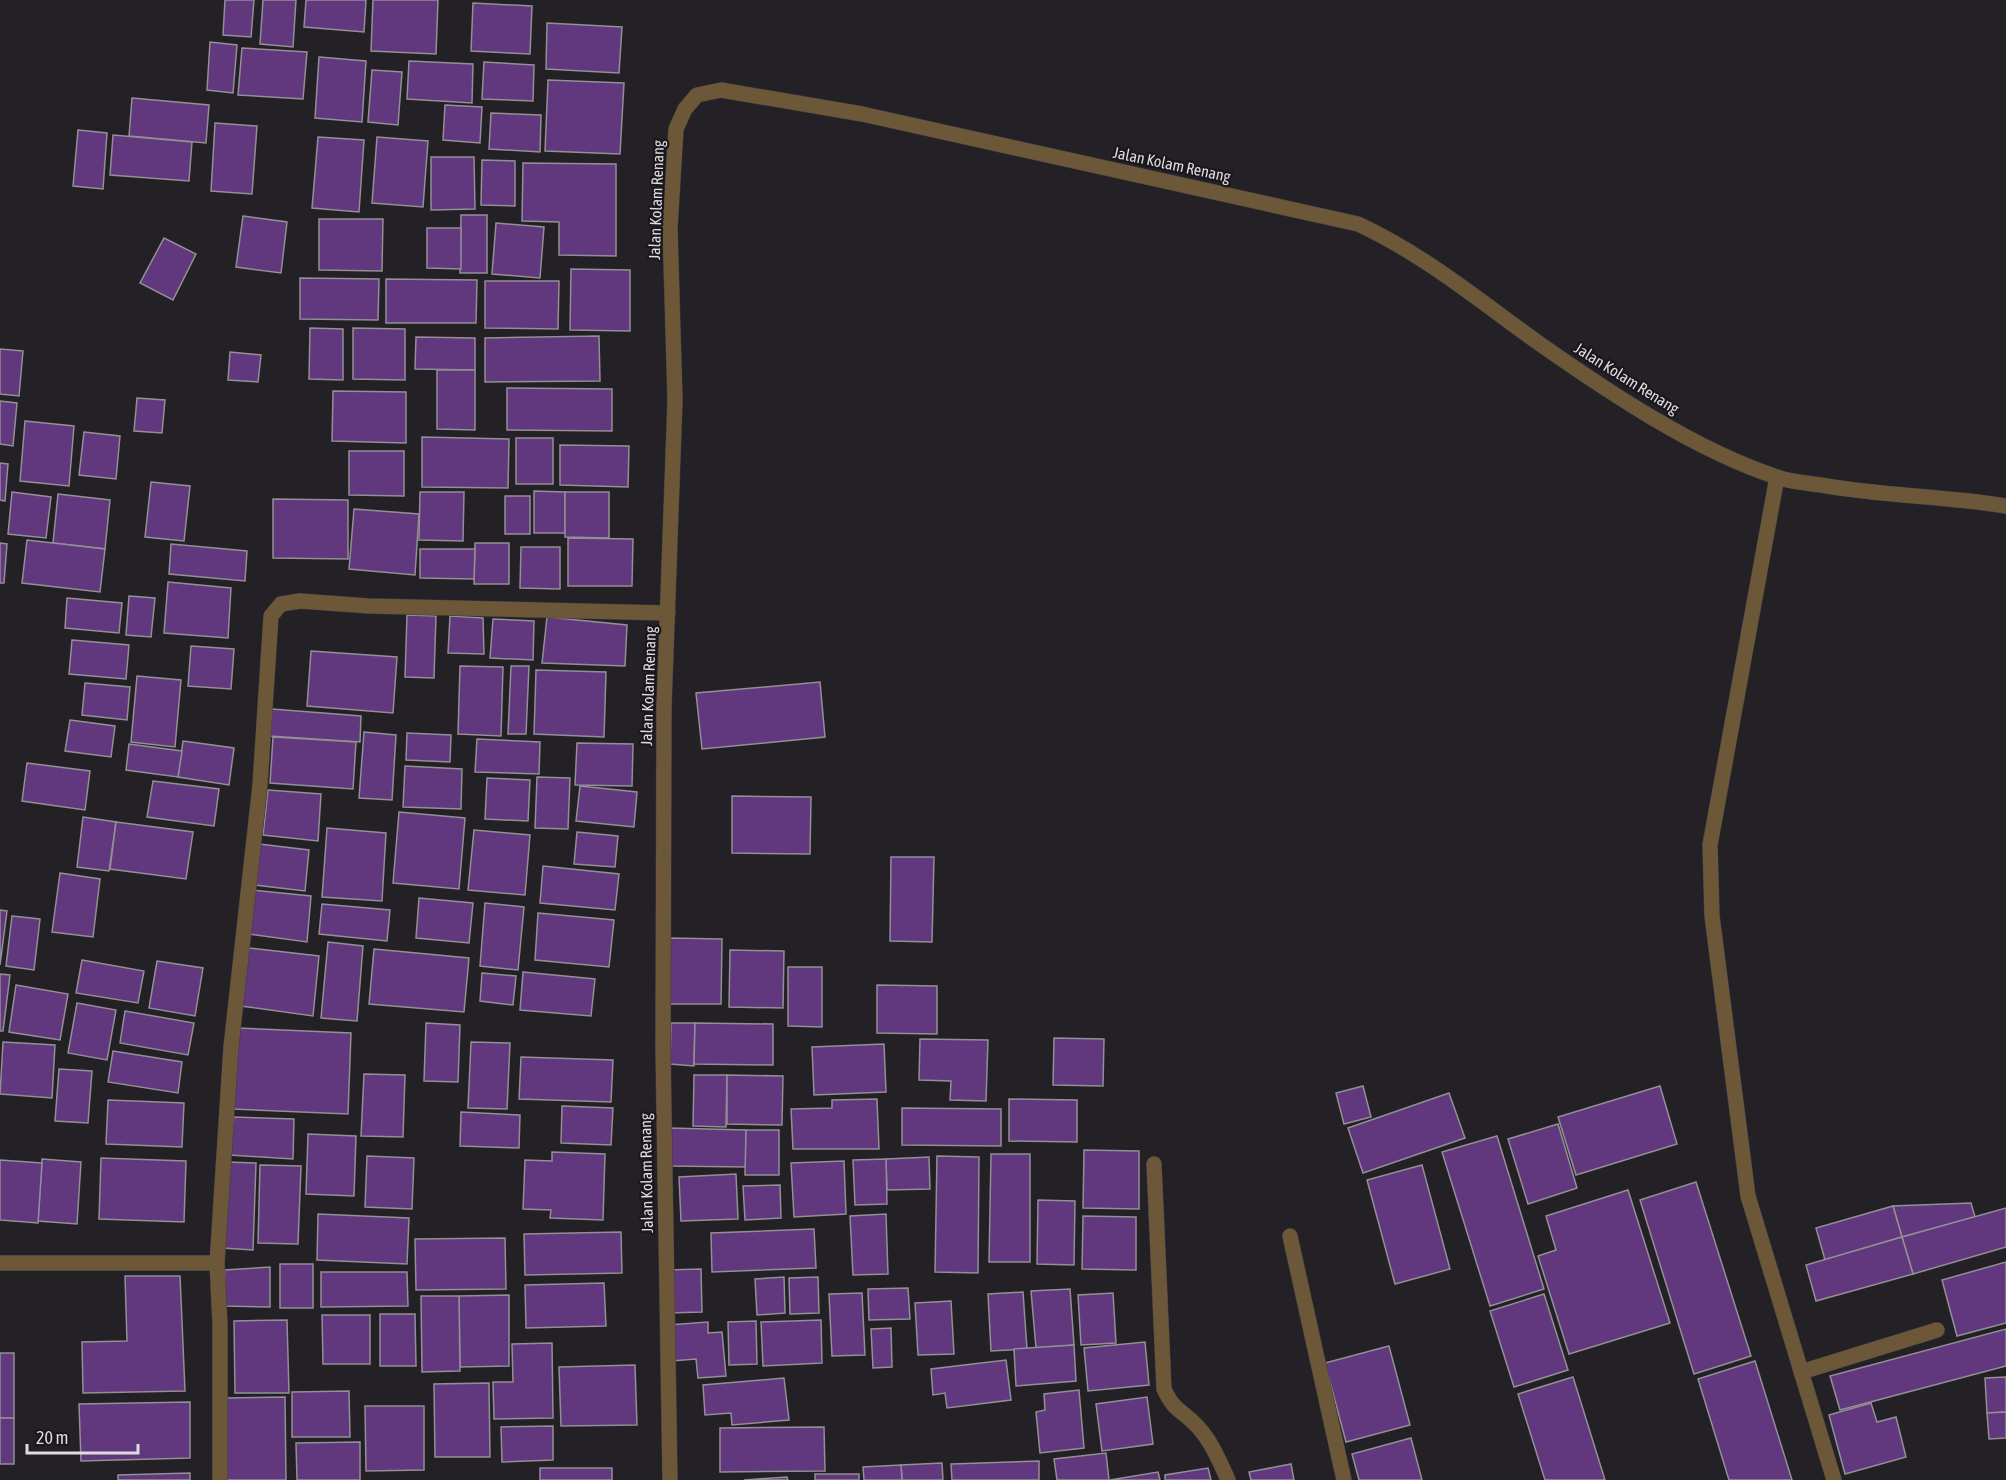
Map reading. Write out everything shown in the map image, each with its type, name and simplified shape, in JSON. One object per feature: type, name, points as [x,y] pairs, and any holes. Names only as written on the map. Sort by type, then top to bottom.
[{"type":"street","name":"Jalan Kolam Renang","points":[[669,1480],[663,1050],[664,707],[675,400],[670,228],[676,129],[685,109],[697,95],[721,90],[862,114],[1358,224],[1386,237],[1476,295],[1539,343],[1620,398],[1691,438],[1778,477],[1851,490],[2006,506]]},
{"type":"street","points":[[1778,477],[1710,845],[1712,916],[1748,1196],[1834,1480]]},
{"type":"street","points":[[220,1480],[220,1326],[217,1263],[231,1047],[260,785],[271,616],[280,604],[300,601],[369,606],[668,613]]},
{"type":"street","points":[[1154,1164],[1164,1389],[1172,1406],[1198,1427],[1218,1458],[1228,1480]]},
{"type":"street","points":[[1290,1236],[1344,1480]]},
{"type":"street","points":[[0,1263],[217,1263]]},
{"type":"street","points":[[1801,1372],[1937,1330]]},
{"type":"building","points":[[225,0],[254,0],[251,37],[223,35]]},
{"type":"building","points":[[263,0],[296,0],[293,47],[260,44]]},
{"type":"building","points":[[306,0],[366,0],[364,32],[304,27]]},
{"type":"building","points":[[373,0],[438,0],[436,54],[371,51]]},
{"type":"building","points":[[473,3],[532,6],[530,54],[471,51]]},
{"type":"building","points":[[547,23],[622,27],[619,73],[546,69]]},
{"type":"building","points":[[210,42],[237,45],[233,93],[207,90]]},
{"type":"building","points":[[242,48],[307,52],[303,99],[238,95]]},
{"type":"building","points":[[319,57],[366,61],[362,122],[315,118]]},
{"type":"building","points":[[409,61],[473,64],[472,103],[407,99]]},
{"type":"building","points":[[484,62],[534,65],[533,101],[482,99]]},
{"type":"building","points":[[372,70],[402,72],[398,125],[368,122]]},
{"type":"building","points":[[548,80],[624,83],[620,154],[545,151]]},
{"type":"building","points":[[132,98],[209,105],[206,143],[129,136]]},
{"type":"building","points":[[445,105],[482,107],[480,143],[443,140]]},
{"type":"building","points":[[491,113],[541,115],[540,152],[489,149]]},
{"type":"building","points":[[215,123],[257,126],[252,194],[211,191]]},
{"type":"building","points":[[78,130],[107,133],[103,189],[73,186]]},
{"type":"building","points":[[113,135],[192,142],[189,181],[110,175]]},
{"type":"building","points":[[318,137],[364,140],[359,212],[312,208]]},
{"type":"building","points":[[377,137],[428,141],[423,207],[372,203]]},
{"type":"building","points":[[431,157],[474,157],[475,209],[431,210]]},
{"type":"building","points":[[482,160],[515,161],[515,206],[481,205]]},
{"type":"building","points":[[523,163],[616,164],[616,256],[559,255],[559,222],[522,221]]},
{"type":"building","points":[[461,215],[487,215],[487,273],[460,273]]},
{"type":"building","points":[[243,216],[287,222],[281,273],[236,267]]},
{"type":"building","points":[[319,219],[383,219],[382,271],[319,270]]},
{"type":"building","points":[[496,223],[544,227],[540,278],[492,274]]},
{"type":"building","points":[[427,228],[461,228],[461,269],[427,268]]},
{"type":"building","points":[[164,238],[196,254],[173,300],[140,283]]},
{"type":"building","points":[[571,269],[630,270],[630,331],[570,330]]},
{"type":"building","points":[[300,278],[379,279],[378,320],[300,319]]},
{"type":"building","points":[[386,279],[477,280],[476,323],[386,323]]},
{"type":"building","points":[[485,281],[559,281],[558,329],[485,328]]},
{"type":"building","points":[[310,328],[343,329],[343,380],[309,379]]},
{"type":"building","points":[[353,328],[405,329],[405,380],[353,379]]},
{"type":"building","points":[[599,336],[600,381],[485,382],[485,338]]},
{"type":"building","points":[[416,337],[475,338],[475,370],[415,369]]},
{"type":"building","points":[[0,349],[23,351],[19,396],[0,394]]},
{"type":"building","points":[[230,352],[261,355],[258,382],[228,380]]},
{"type":"building","points":[[437,370],[475,370],[475,430],[437,429]]},
{"type":"building","points":[[507,388],[612,389],[612,431],[507,430]]},
{"type":"building","points":[[333,391],[406,392],[406,443],[332,441]]},
{"type":"building","points":[[137,398],[165,400],[162,433],[134,431]]},
{"type":"building","points":[[0,401],[17,403],[13,446],[0,444]]},
{"type":"building","points":[[25,421],[74,426],[69,486],[20,481]]},
{"type":"building","points":[[84,432],[120,436],[116,479],[79,475]]},
{"type":"building","points":[[422,437],[509,439],[508,488],[422,487]]},
{"type":"building","points":[[516,438],[553,438],[553,484],[516,484]]},
{"type":"building","points":[[560,445],[629,446],[628,487],[560,485]]},
{"type":"building","points":[[349,451],[404,451],[404,496],[349,495]]},
{"type":"building","points":[[0,463],[8,464],[5,501],[0,500]]},
{"type":"building","points":[[151,482],[190,486],[184,541],[145,537]]},
{"type":"building","points":[[534,491],[565,492],[565,533],[534,533]]},
{"type":"building","points":[[12,492],[51,497],[46,538],[8,534]]},
{"type":"building","points":[[420,492],[464,492],[463,541],[419,540]]},
{"type":"building","points":[[565,492],[609,492],[609,538],[565,537]]},
{"type":"building","points":[[58,494],[110,500],[105,549],[53,543]]},
{"type":"building","points":[[505,496],[530,496],[530,534],[505,534]]},
{"type":"building","points":[[273,499],[348,500],[348,559],[273,558]]},
{"type":"building","points":[[354,509],[419,514],[415,575],[349,569]]},
{"type":"building","points":[[568,538],[633,539],[632,586],[568,586]]},
{"type":"building","points":[[27,540],[105,549],[100,592],[22,583]]},
{"type":"building","points":[[0,543],[7,544],[4,583],[0,583]]},
{"type":"building","points":[[475,543],[509,543],[509,584],[474,584]]},
{"type":"building","points":[[171,544],[247,551],[245,581],[169,574]]},
{"type":"building","points":[[521,547],[560,547],[560,589],[520,588]]},
{"type":"building","points":[[420,549],[475,549],[474,579],[420,578]]},
{"type":"building","points":[[168,582],[231,588],[228,638],[164,633]]},
{"type":"building","points":[[129,596],[155,598],[151,637],[126,635]]},
{"type":"building","points":[[67,598],[122,603],[119,633],[65,628]]},
{"type":"building","points":[[407,615],[436,616],[434,678],[405,677]]},
{"type":"building","points":[[450,616],[483,618],[484,654],[448,653]]},
{"type":"building","points":[[547,617],[627,625],[625,666],[542,663]]},
{"type":"building","points":[[493,619],[534,621],[533,660],[490,658]]},
{"type":"building","points":[[72,640],[129,645],[126,679],[69,674]]},
{"type":"building","points":[[191,646],[234,649],[231,689],[188,686]]},
{"type":"building","points":[[311,651],[397,657],[393,713],[307,706]]},
{"type":"building","points":[[460,666],[503,667],[501,736],[458,734]]},
{"type":"building","points":[[511,666],[529,666],[526,734],[508,734]]},
{"type":"building","points":[[536,670],[606,672],[604,737],[534,734]]},
{"type":"building","points":[[137,676],[181,680],[175,747],[131,742]]},
{"type":"building","points":[[820,682],[825,737],[702,749],[696,693]]},
{"type":"building","points":[[85,683],[130,687],[127,720],[82,715]]},
{"type":"building","points":[[272,709],[361,716],[360,742],[270,736]]},
{"type":"building","points":[[70,720],[115,726],[111,757],[65,751]]},
{"type":"building","points":[[364,732],[396,735],[392,800],[359,798]]},
{"type":"building","points":[[407,733],[451,735],[450,762],[406,760]]},
{"type":"building","points":[[273,737],[356,742],[353,789],[270,783]]},
{"type":"building","points":[[477,739],[540,742],[539,774],[475,772]]},
{"type":"building","points":[[183,741],[234,748],[229,785],[178,777]]},
{"type":"building","points":[[577,743],[633,744],[632,786],[575,785]]},
{"type":"building","points":[[129,744],[182,751],[178,777],[126,770]]},
{"type":"building","points":[[27,763],[90,771],[85,810],[22,801]]},
{"type":"building","points":[[405,766],[462,769],[461,809],[403,807]]},
{"type":"building","points":[[537,777],[570,778],[568,829],[535,828]]},
{"type":"building","points":[[487,778],[530,780],[528,821],[485,819]]},
{"type":"building","points":[[153,781],[219,789],[214,826],[147,817]]},
{"type":"building","points":[[580,786],[637,792],[634,827],[576,821]]},
{"type":"building","points":[[268,790],[321,794],[318,841],[263,835]]},
{"type":"building","points":[[732,796],[811,797],[810,854],[732,853]]},
{"type":"building","points":[[399,812],[465,818],[459,889],[393,883]]},
{"type":"building","points":[[83,817],[116,822],[109,871],[77,867]]},
{"type":"building","points":[[116,822],[193,832],[186,879],[110,869]]},
{"type":"building","points":[[327,828],[386,833],[382,901],[322,897]]},
{"type":"building","points":[[474,830],[530,835],[525,895],[468,890]]},
{"type":"building","points":[[577,832],[618,836],[615,867],[574,864]]},
{"type":"building","points":[[259,844],[309,850],[305,891],[255,885]]},
{"type":"building","points":[[891,857],[934,857],[932,942],[890,941]]},
{"type":"building","points":[[543,866],[619,874],[615,910],[540,903]]},
{"type":"building","points":[[60,873],[100,879],[93,937],[52,932]]},
{"type":"building","points":[[252,890],[311,896],[307,942],[248,934]]},
{"type":"building","points":[[419,898],[473,903],[469,943],[416,938]]},
{"type":"building","points":[[485,903],[524,907],[518,970],[480,966]]},
{"type":"building","points":[[322,904],[390,910],[387,941],[319,934]]},
{"type":"building","points":[[0,910],[7,911],[0,965]]},
{"type":"building","points":[[538,913],[614,920],[609,967],[535,960]]},
{"type":"building","points":[[12,916],[40,919],[34,970],[6,966]]},
{"type":"building","points":[[670,938],[722,939],[721,1004],[670,1004]]},
{"type":"building","points":[[328,942],[363,946],[357,1021],[321,1018]]},
{"type":"building","points":[[249,948],[319,956],[313,1016],[241,1006]]},
{"type":"building","points":[[374,949],[469,958],[464,1012],[369,1004]]},
{"type":"building","points":[[730,950],[784,951],[783,1008],[729,1007]]},
{"type":"building","points":[[82,960],[144,971],[138,1003],[76,993]]},
{"type":"building","points":[[157,961],[203,968],[195,1016],[149,1008]]},
{"type":"building","points":[[788,967],[822,967],[822,1027],[788,1026]]},
{"type":"building","points":[[523,972],[595,979],[591,1016],[520,1010]]},
{"type":"building","points":[[482,973],[516,976],[513,1005],[480,1001]]},
{"type":"building","points":[[0,974],[10,975],[3,1031],[0,1031]]},
{"type":"building","points":[[16,985],[68,994],[60,1040],[9,1032]]},
{"type":"building","points":[[877,985],[937,986],[937,1034],[877,1033]]},
{"type":"building","points":[[77,1003],[116,1010],[107,1060],[68,1053]]},
{"type":"building","points":[[125,1011],[194,1023],[188,1055],[120,1043]]},
{"type":"building","points":[[426,1023],[460,1025],[458,1082],[424,1081]]},
{"type":"building","points":[[671,1023],[695,1023],[694,1066],[670,1064]]},
{"type":"building","points":[[695,1023],[773,1024],[773,1065],[694,1064]]},
{"type":"building","points":[[237,1028],[351,1033],[348,1114],[232,1109]]},
{"type":"building","points":[[1054,1038],[1104,1039],[1103,1086],[1053,1085]]},
{"type":"building","points":[[920,1039],[988,1040],[986,1101],[950,1100],[951,1081],[919,1080]]},
{"type":"building","points":[[3,1042],[55,1045],[52,1098],[0,1094]]},
{"type":"building","points":[[471,1042],[510,1043],[507,1109],[468,1108]]},
{"type":"building","points":[[884,1044],[886,1092],[814,1095],[812,1047]]},
{"type":"building","points":[[113,1051],[182,1062],[178,1093],[108,1082]]},
{"type":"building","points":[[521,1057],[613,1060],[611,1102],[519,1099]]},
{"type":"building","points":[[59,1069],[92,1071],[88,1123],[55,1121]]},
{"type":"building","points":[[364,1074],[405,1075],[403,1137],[361,1136]]},
{"type":"building","points":[[694,1075],[727,1075],[726,1127],[693,1126]]},
{"type":"building","points":[[727,1075],[783,1076],[782,1125],[727,1124]]},
{"type":"building","points":[[1363,1086],[1371,1117],[1344,1124],[1336,1093]]},
{"type":"building","points":[[1660,1086],[1677,1144],[1576,1175],[1558,1117]]},
{"type":"building","points":[[1449,1093],[1465,1138],[1363,1173],[1348,1128]]},
{"type":"building","points":[[877,1099],[879,1149],[793,1149],[791,1109],[832,1108],[832,1100]]},
{"type":"building","points":[[1009,1099],[1077,1100],[1077,1142],[1009,1141]]},
{"type":"building","points":[[108,1100],[184,1103],[182,1147],[106,1144]]},
{"type":"building","points":[[562,1106],[613,1108],[611,1145],[561,1143]]},
{"type":"building","points":[[902,1108],[1001,1109],[1001,1146],[902,1145]]},
{"type":"building","points":[[461,1112],[520,1115],[519,1148],[460,1146]]},
{"type":"building","points":[[234,1117],[294,1119],[293,1159],[230,1155]]},
{"type":"building","points":[[1558,1124],[1577,1188],[1528,1204],[1508,1139]]},
{"type":"building","points":[[669,1128],[746,1130],[746,1167],[668,1166]]},
{"type":"building","points":[[746,1130],[779,1130],[779,1175],[745,1175]]},
{"type":"building","points":[[308,1134],[356,1136],[354,1196],[306,1194]]},
{"type":"building","points":[[1497,1136],[1544,1289],[1490,1306],[1442,1152]]},
{"type":"building","points":[[1084,1150],[1139,1151],[1139,1209],[1083,1208]]},
{"type":"building","points":[[552,1152],[605,1154],[603,1220],[550,1218],[551,1210],[523,1209],[525,1160],[552,1161]]},
{"type":"building","points":[[991,1154],[1030,1154],[1030,1262],[989,1262]]},
{"type":"building","points":[[367,1156],[414,1158],[412,1209],[365,1207]]},
{"type":"building","points":[[937,1156],[979,1157],[978,1273],[935,1272]]},
{"type":"building","points":[[929,1157],[930,1189],[887,1190],[886,1159]]},
{"type":"building","points":[[101,1158],[186,1161],[184,1222],[99,1219]]},
{"type":"building","points":[[42,1159],[81,1162],[77,1224],[38,1221]]},
{"type":"building","points":[[886,1159],[887,1204],[855,1205],[853,1160]]},
{"type":"building","points":[[0,1160],[42,1163],[38,1223],[0,1220]]},
{"type":"building","points":[[844,1161],[846,1214],[794,1217],[791,1163]]},
{"type":"building","points":[[226,1162],[256,1163],[253,1250],[222,1248]]},
{"type":"building","points":[[260,1165],[301,1166],[298,1244],[258,1243]]},
{"type":"building","points":[[1422,1165],[1450,1269],[1395,1284],[1367,1180]]},
{"type":"building","points":[[736,1174],[738,1219],[681,1221],[679,1177]]},
{"type":"building","points":[[1696,1182],[1751,1356],[1694,1374],[1640,1200]]},
{"type":"building","points":[[780,1185],[781,1218],[745,1220],[743,1186]]},
{"type":"building","points":[[1628,1190],[1670,1323],[1569,1354],[1538,1256],[1556,1250],[1546,1216]]},
{"type":"building","points":[[1038,1200],[1075,1201],[1074,1265],[1037,1264]]},
{"type":"building","points":[[1971,1203],[1975,1217],[1902,1237],[1893,1206]]},
{"type":"building","points":[[1893,1206],[1902,1237],[1825,1260],[1816,1228]]},
{"type":"building","points":[[2006,1208],[2006,1247],[1913,1274],[1902,1237]]},
{"type":"building","points":[[318,1214],[409,1218],[407,1264],[317,1260]]},
{"type":"building","points":[[886,1214],[888,1274],[853,1275],[850,1216]]},
{"type":"building","points":[[1083,1216],[1136,1217],[1136,1270],[1082,1269]]},
{"type":"building","points":[[814,1229],[816,1268],[712,1272],[711,1233]]},
{"type":"building","points":[[621,1232],[622,1273],[525,1275],[524,1234]]},
{"type":"building","points":[[1902,1237],[1913,1274],[1816,1301],[1806,1265]]},
{"type":"building","points":[[505,1238],[506,1289],[416,1290],[415,1239]]},
{"type":"building","points":[[2006,1262],[2006,1323],[1957,1336],[1942,1280]]},
{"type":"building","points":[[280,1264],[313,1264],[313,1308],[280,1308]]},
{"type":"building","points":[[270,1267],[270,1307],[224,1306],[225,1270]]},
{"type":"building","points":[[701,1269],[702,1312],[668,1313],[667,1270]]},
{"type":"building","points":[[321,1272],[407,1272],[408,1306],[321,1307]]},
{"type":"building","points":[[125,1276],[180,1276],[185,1391],[83,1393],[82,1342],[127,1341]]},
{"type":"building","points":[[784,1277],[785,1313],[757,1315],[755,1279]]},
{"type":"building","points":[[818,1277],[819,1313],[790,1314],[789,1278]]},
{"type":"building","points":[[604,1283],[606,1326],[526,1328],[525,1285]]},
{"type":"building","points":[[908,1288],[910,1319],[869,1320],[868,1289]]},
{"type":"building","points":[[1070,1289],[1074,1345],[1036,1348],[1031,1291]]},
{"type":"building","points":[[1023,1292],[1027,1349],[991,1351],[988,1294]]},
{"type":"building","points":[[862,1293],[865,1355],[832,1356],[829,1294]]},
{"type":"building","points":[[1113,1293],[1116,1343],[1081,1345],[1078,1295]]},
{"type":"building","points":[[1544,1294],[1568,1370],[1514,1387],[1490,1311]]},
{"type":"building","points":[[509,1295],[509,1366],[460,1367],[459,1296]]},
{"type":"building","points":[[421,1296],[459,1296],[460,1371],[422,1372]]},
{"type":"building","points":[[951,1301],[954,1354],[918,1355],[915,1303]]},
{"type":"building","points":[[380,1314],[415,1314],[416,1366],[380,1366]]},
{"type":"building","points":[[322,1315],[370,1315],[370,1364],[323,1364]]},
{"type":"building","points":[[287,1320],[289,1393],[235,1393],[234,1321]]},
{"type":"building","points":[[821,1320],[822,1363],[763,1366],[761,1322]]},
{"type":"building","points":[[756,1321],[757,1364],[729,1365],[728,1322]]},
{"type":"building","points":[[708,1322],[708,1333],[722,1332],[726,1376],[698,1378],[696,1359],[671,1361],[668,1325]]},
{"type":"building","points":[[891,1328],[892,1367],[873,1368],[871,1329]]},
{"type":"building","points":[[2006,1329],[2006,1366],[1840,1410],[1830,1376]]},
{"type":"building","points":[[1145,1342],[1149,1385],[1088,1391],[1084,1348]]},
{"type":"building","points":[[552,1343],[553,1418],[494,1419],[493,1382],[513,1382],[512,1344]]},
{"type":"building","points":[[1074,1345],[1076,1381],[1016,1386],[1014,1349]]},
{"type":"building","points":[[1389,1346],[1410,1425],[1346,1442],[1325,1363]]},
{"type":"building","points":[[0,1353],[14,1353],[14,1418],[0,1418]]},
{"type":"building","points":[[1006,1360],[1011,1400],[947,1408],[945,1393],[933,1395],[931,1369]]},
{"type":"building","points":[[1755,1361],[1792,1480],[1729,1480],[1698,1379]]},
{"type":"building","points":[[635,1365],[637,1425],[561,1426],[559,1367]]},
{"type":"building","points":[[1573,1377],[1605,1480],[1545,1480],[1518,1394]]},
{"type":"building","points":[[2006,1377],[2006,1412],[1987,1413],[1985,1378]]},
{"type":"building","points":[[784,1378],[789,1420],[732,1425],[731,1413],[705,1415],[703,1385]]},
{"type":"building","points":[[489,1383],[490,1457],[435,1457],[434,1384]]},
{"type":"building","points":[[1079,1390],[1084,1448],[1040,1453],[1036,1412],[1045,1410],[1044,1394]]},
{"type":"building","points":[[349,1391],[350,1437],[292,1437],[292,1392]]},
{"type":"building","points":[[285,1397],[286,1480],[224,1480],[224,1398]]},
{"type":"building","points":[[1147,1397],[1153,1444],[1102,1451],[1096,1404]]},
{"type":"building","points":[[190,1402],[190,1458],[81,1461],[79,1404]]},
{"type":"building","points":[[1871,1403],[1877,1422],[1896,1417],[1906,1457],[1845,1474],[1829,1415]]},
{"type":"building","points":[[365,1406],[424,1406],[424,1470],[366,1471]]},
{"type":"building","points":[[2006,1412],[2006,1438],[1989,1439],[1987,1413]]},
{"type":"building","points":[[0,1418],[14,1418],[14,1464],[0,1464]]},
{"type":"building","points":[[553,1426],[553,1460],[502,1462],[501,1427]]},
{"type":"building","points":[[824,1427],[825,1471],[720,1472],[720,1428]]},
{"type":"building","points":[[1411,1438],[1422,1480],[1359,1480],[1352,1454]]},
{"type":"building","points":[[360,1442],[360,1480],[297,1480],[296,1443]]},
{"type":"building","points":[[1106,1453],[1109,1480],[1057,1480],[1054,1459]]},
{"type":"building","points":[[1039,1461],[1039,1480],[952,1480],[951,1464]]},
{"type":"building","points":[[942,1463],[943,1480],[902,1480],[901,1465]]},
{"type":"building","points":[[1291,1464],[1294,1480],[1251,1480],[1249,1472]]},
{"type":"building","points":[[901,1465],[902,1480],[864,1480],[863,1467]]},
{"type":"building","points":[[540,1468],[612,1468],[612,1480],[540,1480]]},
{"type":"building","points":[[1208,1468],[1211,1480],[1165,1480],[1165,1475]]},
{"type":"building","points":[[1158,1472],[1160,1480],[1110,1480]]},
{"type":"building","points":[[190,1473],[190,1480],[118,1480],[118,1475]]},
{"type":"building","points":[[815,1474],[859,1474],[859,1480],[815,1480]]},
{"type":"building","points":[[787,1477],[788,1480],[744,1480]]}]
